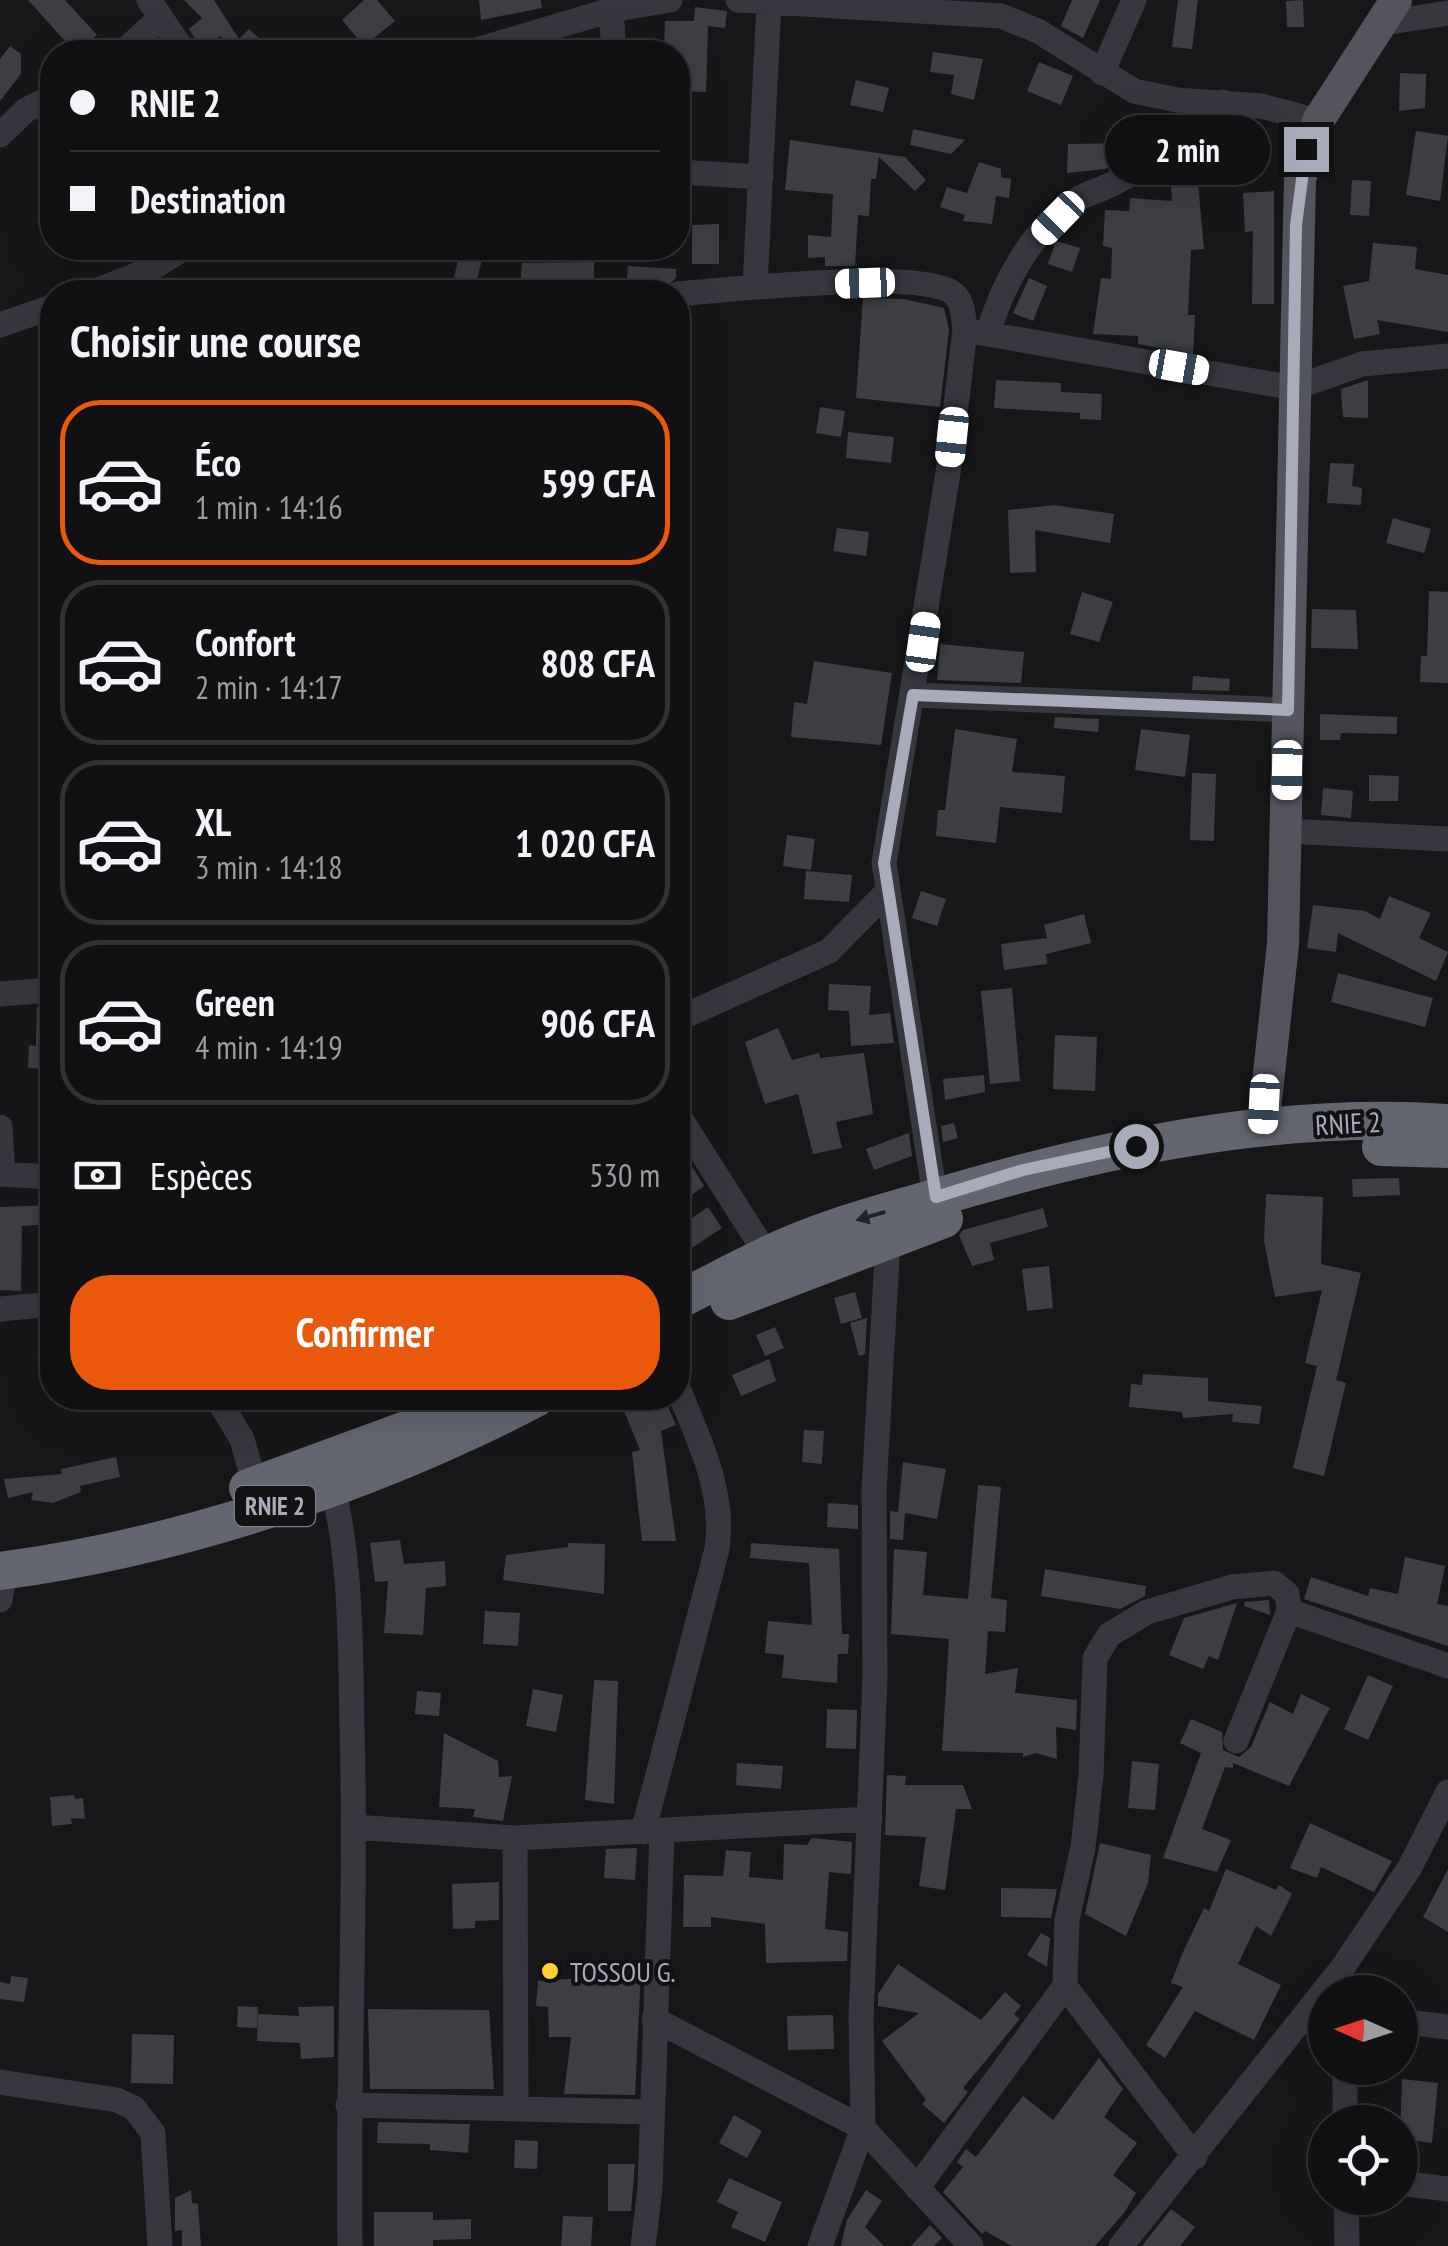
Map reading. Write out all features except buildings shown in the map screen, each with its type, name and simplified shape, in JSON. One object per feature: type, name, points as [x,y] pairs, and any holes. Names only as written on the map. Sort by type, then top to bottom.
[{"type":"highway","name":"RNIE 2","points":[[690,1294],[767,1255],[853,1222],[1023,1170],[1136,1146],[1263,1128],[1398,1120],[1448,1123]]},
{"type":"highway","name":"RNIE 2","points":[[690,1319],[756,1288],[959,1214],[1080,1183],[1264,1149],[1448,1150]]},
{"type":"highway","name":"RNIE 2","points":[[1,1572],[255,1486],[330,1475],[453,1410]]},
{"type":"highway","name":"RNIE 2","points":[[1,1572],[166,1535],[330,1475],[478,1428],[513,1410]]},
{"type":"main road","points":[[1263,1128],[1281,977],[1299,194],[1306,149],[1318,122],[1387,12]]},
{"type":"street","points":[[511,40],[612,10],[670,0]]},
{"type":"street","points":[[738,0],[1001,16],[1038,32],[1134,90],[1177,100],[1222,102],[1318,122]]},
{"type":"street","points":[[1102,73],[1134,0]]},
{"type":"street","points":[[756,287],[769,2]]},
{"type":"street","points":[[132,40],[155,9],[176,40]]},
{"type":"street","points":[[612,10],[613,40]]},
{"type":"street","points":[[1387,12],[1448,13]]},
{"type":"street","points":[[936,1197],[886,893],[888,836],[948,473],[976,332],[1018,265],[1075,201],[1116,183],[1168,150],[1202,126],[1222,102]]},
{"type":"street","points":[[0,135],[26,110],[40,103]]},
{"type":"street","points":[[690,173],[760,176]]},
{"type":"street","points":[[123,280],[165,260]]},
{"type":"street","points":[[690,293],[756,287],[937,284],[954,294],[976,332]]},
{"type":"street","points":[[0,325],[40,311]]},
{"type":"street","points":[[976,332],[1294,388],[1362,364],[1448,356]]},
{"type":"street","points":[[913,695],[1288,710]]},
{"type":"street","points":[[1286,831],[1448,839]]},
{"type":"street","points":[[690,1014],[830,951],[886,893]]},
{"type":"street","points":[[0,994],[40,991]]},
{"type":"street","points":[[0,1127],[2,1174],[40,1176]]},
{"type":"street","points":[[690,1134],[767,1255]]},
{"type":"street","points":[[820,2246],[863,2128],[862,2017],[875,1679],[874,1491],[888,1239]]},
{"type":"street","points":[[0,1310],[40,1305]]},
{"type":"street","points":[[225,1410],[242,1439],[255,1486]]},
{"type":"street","points":[[643,2246],[648,2218],[654,2019],[652,1831],[722,1516],[718,1488],[687,1410]]},
{"type":"street","points":[[330,1475],[348,1561],[355,1827],[348,2105],[350,2246]]},
{"type":"street","points":[[917,2188],[1064,1986],[1067,1920],[1083,1847],[1091,1776],[1095,1658],[1110,1635],[1147,1612],[1201,1594],[1274,1582],[1287,1594],[1289,1611],[1236,1741]]},
{"type":"street","points":[[1289,1611],[1448,1666]]},
{"type":"street","points":[[1347,1975],[1448,1792]]},
{"type":"street","points":[[355,1827],[514,1838],[870,1819]]},
{"type":"street","points":[[514,1838],[516,2108]]},
{"type":"street","points":[[1064,1986],[1195,2157]]},
{"type":"street","points":[[654,2019],[863,2128],[971,2246]]},
{"type":"street","points":[[1121,2246],[1308,2023]]},
{"type":"street","points":[[1418,2023],[1448,2027]]},
{"type":"street","points":[[0,2082],[117,2100],[145,2118],[152,2132],[160,2246]]},
{"type":"street","points":[[348,2105],[650,2112]]},
{"type":"street","points":[[1418,2186],[1448,2189]]},
{"type":"street","points":[[1346,2215],[1347,2246]]},
{"type":"place","name":"TOSSOU G.","points":[[550,1971]]},
{"type":"route","points":[[1136,1146],[1023,1170],[936,1197],[886,893],[884,863],[888,836],[913,695],[1288,710],[1296,225],[1306,149]]}]
